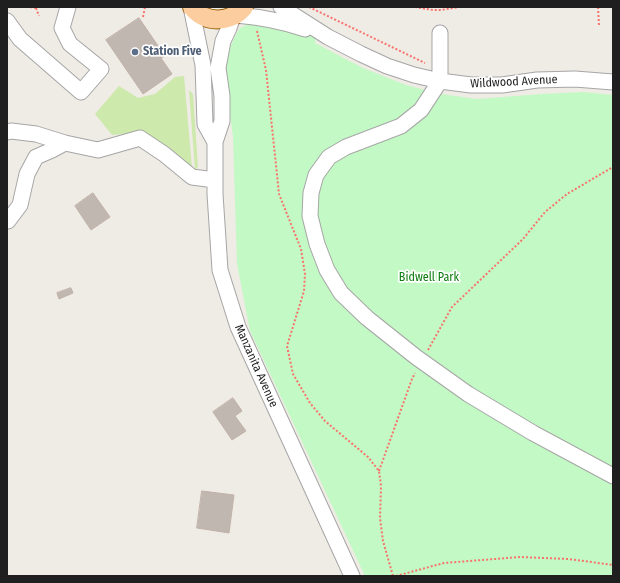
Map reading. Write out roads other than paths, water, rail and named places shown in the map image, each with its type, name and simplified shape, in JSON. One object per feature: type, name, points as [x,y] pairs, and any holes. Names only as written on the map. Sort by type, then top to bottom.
[{"type":"main road","points":[[192,7],[202,16],[212,19],[220,20],[238,13]]},
{"type":"street","points":[[7,21],[20,39],[81,92],[101,69],[70,44],[62,28],[68,7]]},
{"type":"street","name":"Manzanita Avenue","points":[[192,7],[203,65],[205,124],[215,142]]},
{"type":"street","name":"Wildwood Avenue","points":[[281,7],[328,37],[361,54],[387,66],[414,75],[440,74],[471,85],[502,85],[537,80],[575,79],[613,82]]},
{"type":"street","name":"Manzanita Avenue","points":[[238,13],[224,41],[218,68],[222,96],[222,121],[215,142],[215,180],[220,270],[238,327],[352,576]]},
{"type":"street","name":"Wildwood Avenue","points":[[238,13],[289,23],[328,37]]},
{"type":"street","points":[[440,33],[440,74],[421,110],[401,126],[346,147],[329,157],[316,175],[311,193],[310,216],[317,244],[327,270],[341,293],[367,318],[421,361],[468,394],[533,433],[613,476]]},
{"type":"street","points":[[7,132],[11,131],[36,134],[65,143],[98,150],[140,138],[164,154],[192,177],[215,180]]},
{"type":"street","points":[[7,221],[20,206],[27,174],[36,157],[65,143]]},
{"type":"place","name":"Station Five","points":[[135,52]]},
{"type":"park label","name":"Bidwell Park","points":[[429,278]]}]
